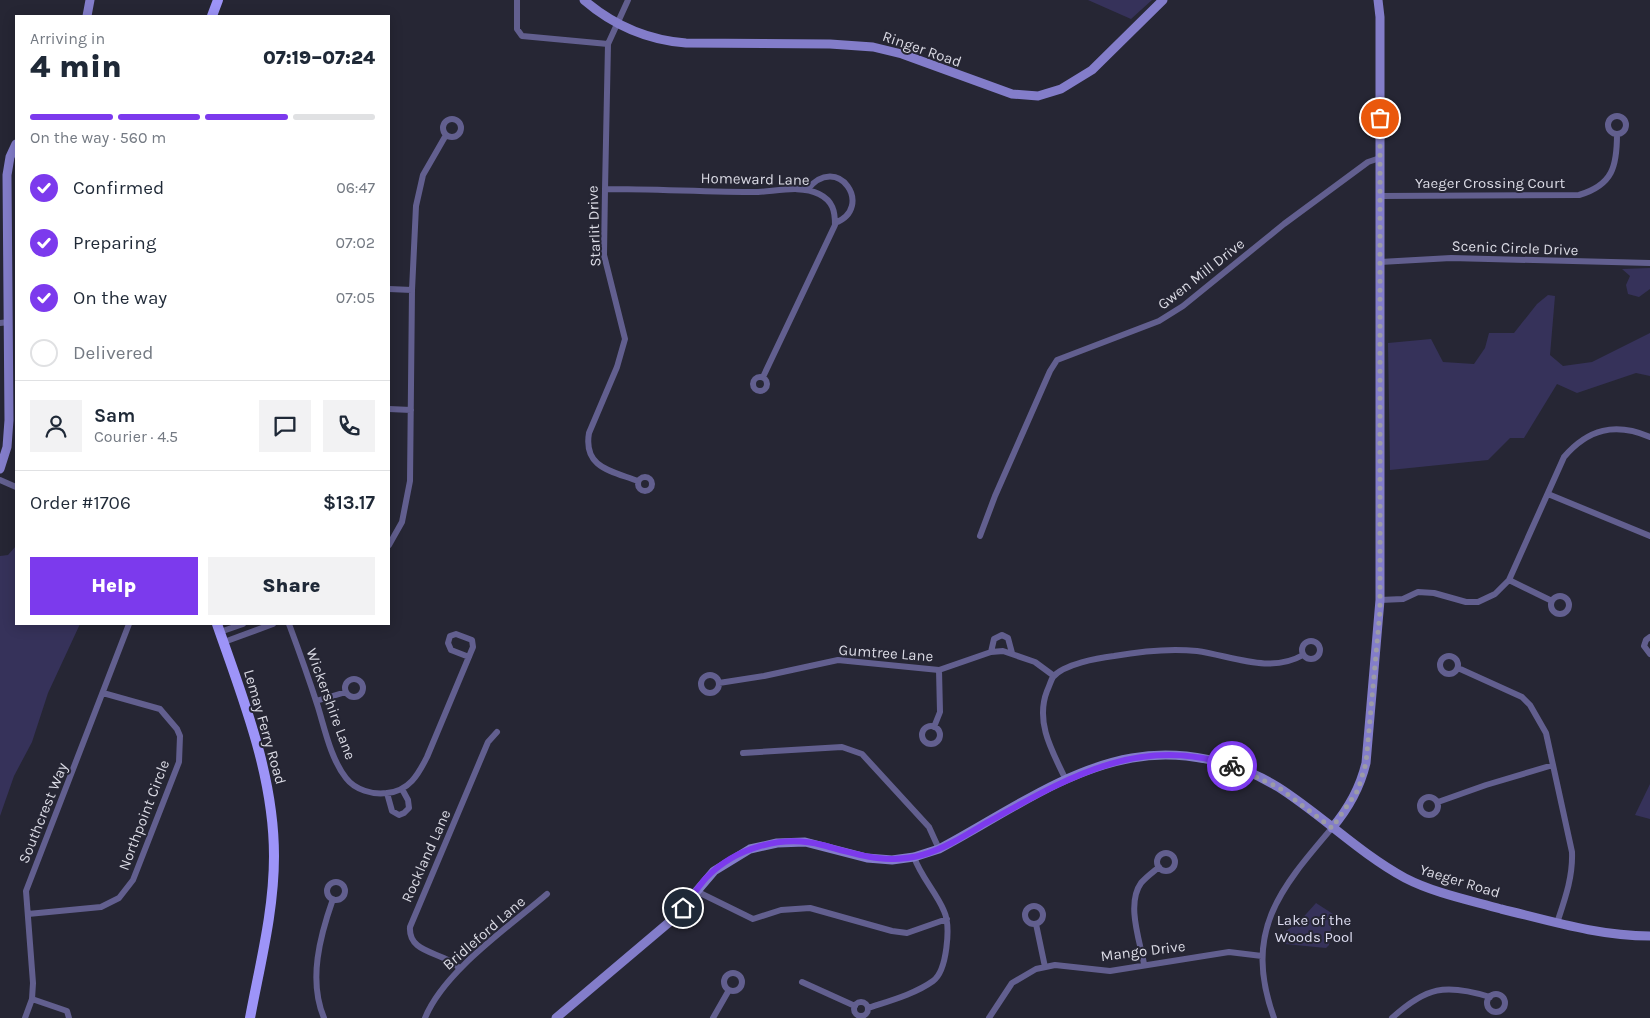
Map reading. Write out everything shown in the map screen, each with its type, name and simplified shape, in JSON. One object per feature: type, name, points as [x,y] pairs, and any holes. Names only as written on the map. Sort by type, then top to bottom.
[{"type":"main road","points":[[212,15],[218,0]]},
{"type":"main road","name":"Lemay Ferry Road","points":[[220,632],[260,754],[268,792],[273,833],[274,870],[270,915],[250,1018]]},
{"type":"street","points":[[87,15],[90,0]]},
{"type":"street","points":[[517,0],[516,25],[518,36],[608,44]]},
{"type":"street","name":"Ringer Road","points":[[584,0],[617,23],[653,37],[675,42],[842,44],[884,49],[985,86],[1012,94],[1031,97],[1060,89],[1092,70],[1163,0]]},
{"type":"street","name":"Starlit Drive","points":[[628,0],[608,44],[604,255],[625,338],[617,367],[589,433],[587,450],[594,461],[602,468],[638,481]]},
{"type":"street","points":[[1274,1018],[1267,996],[1262,956],[1268,920],[1278,899],[1332,828],[1358,790],[1366,763],[1380,600],[1380,18],[1378,0]]},
{"type":"street","name":"Yaeger Crossing Court","points":[[1380,196],[1579,195],[1588,193],[1604,182],[1611,174],[1616,163],[1617,134]]},
{"type":"street","points":[[390,544],[402,522],[410,481],[412,290],[416,206],[419,189],[430,161],[446,135]]},
{"type":"street","points":[[0,469],[9,435],[4,322],[7,175],[10,157],[15,146]]},
{"type":"street","name":"Gwen Mill Drive","points":[[980,536],[1001,481],[1050,371],[1058,360],[1160,321],[1182,306],[1292,218],[1368,162],[1380,158]]},
{"type":"street","points":[[763,377],[835,223],[845,219],[849,213],[853,195],[850,188],[837,177],[828,176],[813,182],[807,190]]},
{"type":"street","name":"Homeward Lane","points":[[605,189],[758,192],[807,190],[820,194],[831,204],[834,210],[835,223]]},
{"type":"street","name":"Scenic Circle Drive","points":[[1380,262],[1452,258],[1650,263]]},
{"type":"street","points":[[390,289],[412,290]]},
{"type":"street","points":[[390,409],[411,410]]},
{"type":"street","points":[[1380,600],[1403,599],[1418,592],[1434,593],[1466,602],[1478,602],[1495,594],[1509,580],[1564,457],[1576,443],[1585,437],[1616,428],[1640,432],[1650,437]]},
{"type":"street","points":[[0,480],[15,487]]},
{"type":"street","points":[[1548,494],[1650,536]]},
{"type":"street","points":[[1509,580],[1552,601]]},
{"type":"street","name":"Southcrest Way","points":[[27,1017],[32,999],[26,898],[28,883],[104,693],[129,625]]},
{"type":"street","points":[[220,632],[240,625]]},
{"type":"street","points":[[220,632],[266,625]]},
{"type":"street","name":"Wickershire Lane","points":[[290,625],[333,753],[346,778],[358,789],[387,793],[402,789]]},
{"type":"street","name":"Gumtree Lane","points":[[991,652],[994,639],[1002,635],[1008,638],[1012,652]]},
{"type":"street","points":[[1650,637],[1646,640],[1644,646],[1650,654]]},
{"type":"street","points":[[1066,780],[1051,751],[1043,720],[1042,705],[1054,676],[1069,667],[1094,660],[1162,649],[1197,651],[1276,664],[1293,661],[1303,655]]},
{"type":"street","name":"Gumtree Lane","points":[[719,682],[764,676],[838,660],[939,670],[991,652],[1012,652],[1036,662],[1054,676]]},
{"type":"street","points":[[387,793],[392,811],[399,814],[404,813],[408,808],[408,800],[402,789],[418,774],[469,657]]},
{"type":"street","points":[[1458,668],[1507,689],[1530,704],[1546,734],[1572,852],[1573,867],[1569,889],[1556,923]]},
{"type":"street","points":[[934,727],[940,712],[939,670]]},
{"type":"street","points":[[316,701],[346,692]]},
{"type":"street","name":"Northpoint Circle","points":[[28,914],[101,907],[119,898],[133,880],[179,762],[180,736],[167,715],[160,709],[104,693]]},
{"type":"street","name":"Rockland Lane","points":[[460,969],[454,962],[415,945],[410,934],[410,926],[488,742],[497,732]]},
{"type":"street","points":[[743,753],[842,747],[862,754],[929,827],[939,849]]},
{"type":"street","name":"Yaeger Road","points":[[556,1018],[673,919],[714,871],[736,855],[756,847],[777,843],[806,842],[820,844],[867,858],[892,860],[914,857],[939,849],[1066,780],[1098,766],[1134,758],[1170,755],[1210,760],[1236,767],[1264,779],[1284,791],[1383,864],[1420,884],[1462,898],[1556,923],[1611,934],[1650,936]]},
{"type":"street","points":[[1438,802],[1553,765]]},
{"type":"street","points":[[868,1008],[897,998],[934,981],[939,974],[946,947],[947,919],[914,857]]},
{"type":"street","points":[[1144,964],[1136,922],[1136,900],[1143,881],[1159,867]]},
{"type":"street","points":[[696,891],[753,919],[781,910],[810,908],[892,931],[907,933],[947,919]]},
{"type":"street","name":"Bridleford Lane","points":[[425,1018],[440,991],[460,969],[547,894]]},
{"type":"street","points":[[324,1018],[319,1006],[316,987],[322,931],[333,899]]},
{"type":"street","points":[[1036,924],[1045,967]]},
{"type":"street","name":"Mango Drive","points":[[989,1018],[1012,983],[1036,969],[1055,965],[1110,971],[1144,964],[1229,952],[1262,956]]},
{"type":"street","points":[[802,982],[855,1006]]},
{"type":"street","points":[[713,1018],[729,990]]},
{"type":"street","points":[[1392,1018],[1412,1000],[1438,990],[1470,991],[1490,998]]},
{"type":"street","points":[[32,999],[67,1010],[69,1018]]},
{"type":"street","points":[[855,1006],[862,1002],[868,1008]]},
{"type":"street","points":[[855,1006],[855,1011],[860,1016],[866,1014],[868,1008]]},
{"type":"green space","points":[[1088,0],[1152,0],[1131,19]]},
{"type":"green space","points":[[1650,268],[1650,289],[1639,297],[1628,294],[1626,285],[1630,276],[1622,269]]},
{"type":"green space","points":[[1548,295],[1555,296],[1550,355],[1563,366],[1592,362],[1650,333],[1650,376],[1636,373],[1577,393],[1557,384],[1524,438],[1510,438],[1488,460],[1390,470],[1388,343],[1431,339],[1443,362],[1474,364],[1485,348],[1489,333],[1514,333],[1537,304]]},
{"type":"green space","points":[[15,547],[15,625],[80,625],[48,693],[32,742],[14,776],[0,816],[0,556],[8,555]]},
{"type":"green space","points":[[1650,784],[1650,819],[1635,815]]},
{"type":"green space","name":"Lake of the Woods Pool","points":[[1316,903],[1333,914],[1329,945],[1326,948],[1285,944],[1284,932],[1298,923]]},
{"type":"way so far","points":[[1232,766],[1278,787],[1332,828],[1358,790],[1366,763],[1380,611],[1380,118]]},
{"type":"route","points":[[683,908],[705,879],[714,871],[736,855],[750,849],[777,843],[806,842],[820,844],[867,858],[881,860],[905,859],[925,855],[939,849],[1066,780],[1098,766],[1134,758],[1170,755],[1210,760],[1232,766]]}]
